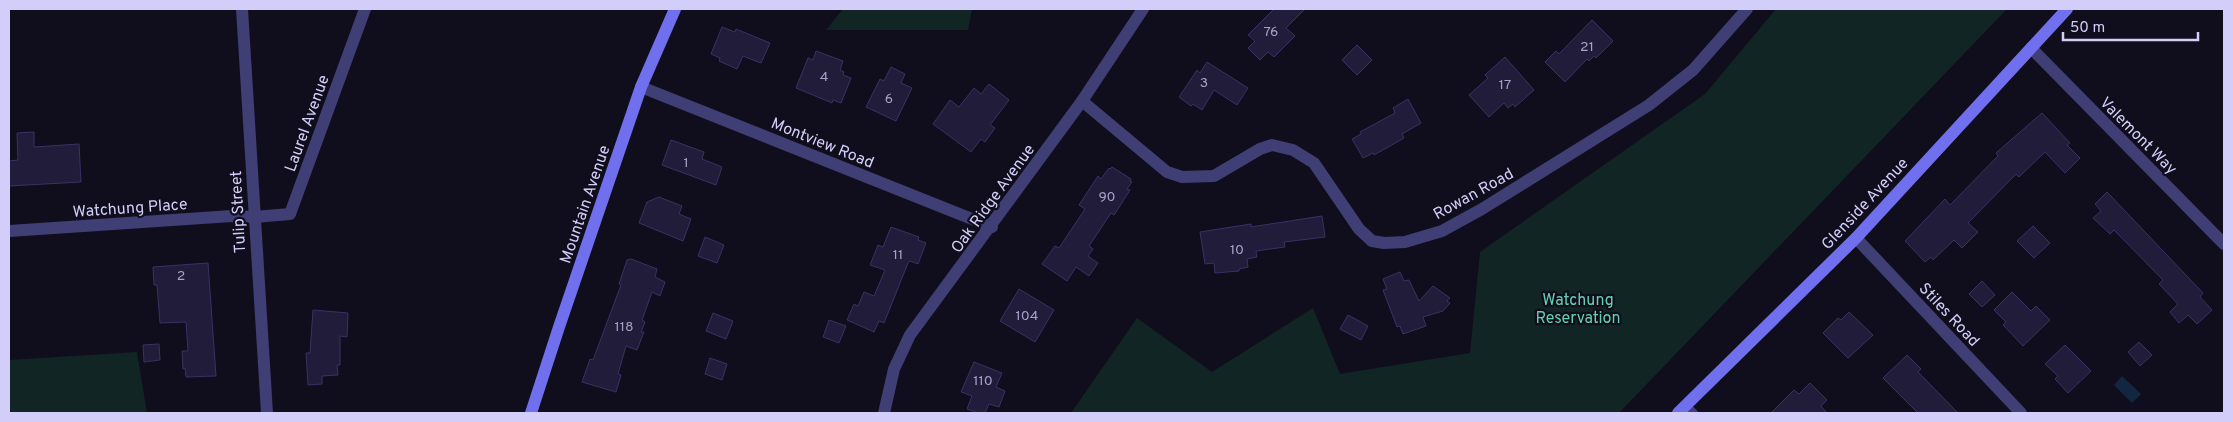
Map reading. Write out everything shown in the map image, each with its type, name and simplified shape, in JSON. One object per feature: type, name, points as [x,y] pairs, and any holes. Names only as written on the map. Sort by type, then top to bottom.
[{"type":"main road","name":"Mountain Avenue","points":[[531,413],[558,327],[641,87],[675,9]]},
{"type":"main road","name":"Glenside Avenue","points":[[1686,411],[1856,238],[2067,9]]},
{"type":"street","name":"Tulip Street","points":[[242,9],[267,413]]},
{"type":"street","name":"Laurel Avenue","points":[[254,217],[290,214],[365,9]]},
{"type":"street","name":"Oak Ridge Avenue","points":[[884,413],[894,369],[910,335],[992,227],[1082,101],[1143,9]]},
{"type":"street","name":"Rowan Road","points":[[1082,101],[1167,172],[1182,177],[1214,176],[1260,149],[1272,145],[1293,150],[1314,163],[1359,228],[1372,241],[1384,243],[1405,242],[1442,231],[1482,209],[1649,105],[1693,70],[1747,9]]},
{"type":"street","name":"Valemont Way","points":[[2030,48],[2224,244]]},
{"type":"street","name":"Montview Road","points":[[641,87],[992,227]]},
{"type":"street","name":"Watchung Place","points":[[9,231],[232,216],[254,217]]},
{"type":"street","name":"Stiles Road","points":[[1856,238],[2021,413]]},
{"type":"green space","points":[[843,9],[972,9],[968,30],[826,30]]},
{"type":"green space","name":"Watchung Reservation","points":[[1776,9],[2007,9],[1619,413],[1071,413],[1137,318],[1212,372],[1313,308],[1340,374],[1470,353],[1480,252],[1705,94]]},
{"type":"green space","points":[[137,352],[147,413],[9,413],[9,360]]},
{"type":"water","points":[[2122,376],[2141,394],[2132,403],[2114,385]]},
{"type":"building","points":[[1274,9],[1305,9],[1286,28],[1295,36],[1274,57],[1268,52],[1260,60],[1248,48],[1255,41],[1248,35]]},
{"type":"building","points":[[1592,20],[1613,41],[1596,58],[1594,56],[1589,61],[1587,59],[1565,82],[1545,62],[1556,51],[1559,54]]},
{"type":"building","points":[[722,27],[735,32],[736,29],[770,43],[761,63],[743,56],[737,69],[719,61],[720,58],[711,54]]},
{"type":"building","points":[[1357,45],[1372,60],[1357,75],[1342,60]]},
{"type":"building","points":[[816,51],[843,61],[840,70],[844,72],[843,75],[851,78],[841,103],[833,100],[832,103],[796,88],[808,58],[813,60]]},
{"type":"building","points":[[1505,57],[1534,90],[1515,107],[1513,104],[1508,108],[1504,103],[1489,117],[1469,95],[1488,78],[1485,75]]},
{"type":"building","points":[[1207,62],[1248,88],[1237,105],[1214,90],[1202,110],[1193,104],[1191,106],[1179,97],[1197,70],[1200,73]]},
{"type":"building","points":[[891,67],[905,74],[901,83],[912,88],[896,121],[866,107],[880,79],[884,81]]},
{"type":"building","points":[[989,84],[1009,100],[990,125],[995,128],[985,142],[981,139],[971,152],[933,124],[950,100],[959,107],[974,88],[981,94]]},
{"type":"building","points":[[1408,99],[1421,123],[1402,134],[1404,138],[1374,155],[1373,153],[1363,158],[1352,139],[1361,134],[1360,132],[1395,113],[1393,108]]},
{"type":"building","points":[[2042,113],[2070,143],[2067,145],[2080,158],[2065,173],[2045,152],[2019,177],[2016,174],[1968,223],[1978,232],[1962,248],[1954,240],[1933,260],[1931,257],[1925,262],[1905,241],[1945,199],[1950,205],[1998,156],[1996,153]]},
{"type":"building","points":[[34,132],[34,147],[79,144],[81,182],[9,186],[9,161],[18,160],[17,133]]},
{"type":"building","points":[[671,140],[704,152],[702,159],[722,167],[716,185],[662,165]]},
{"type":"building","points":[[1112,167],[1131,179],[1130,181],[1132,182],[1127,189],[1130,190],[1114,215],[1111,213],[1089,246],[1093,249],[1088,256],[1098,263],[1089,276],[1076,267],[1067,281],[1042,264],[1055,246],[1059,248],[1085,209],[1079,205],[1098,176],[1101,179],[1109,168]]},
{"type":"building","points":[[2107,192],[2203,293],[2200,297],[2212,310],[2197,324],[2188,315],[2179,323],[2170,312],[2178,304],[2159,284],[2163,280],[2114,230],[2110,234],[2093,218],[2101,211],[2095,204]]},
{"type":"building","points":[[659,197],[682,206],[679,214],[691,219],[683,241],[639,223],[647,202]]},
{"type":"building","points":[[1322,216],[1325,237],[1284,242],[1285,247],[1256,251],[1257,257],[1247,259],[1248,267],[1239,269],[1239,271],[1215,273],[1214,263],[1205,264],[1200,232],[1251,224],[1251,227]]},
{"type":"building","points":[[2033,226],[2050,243],[2034,258],[2017,241]]},
{"type":"building","points":[[891,227],[919,237],[918,240],[926,243],[918,264],[910,261],[908,263],[884,323],[879,321],[874,332],[847,320],[854,304],[858,306],[864,292],[874,296],[885,270],[870,265],[878,245],[883,247]]},
{"type":"building","points":[[705,237],[724,245],[717,263],[698,256]]},
{"type":"building","points":[[631,259],[657,269],[655,277],[665,282],[660,296],[652,292],[642,320],[645,322],[641,332],[644,332],[637,350],[626,346],[618,374],[621,375],[616,392],[582,382],[590,359],[593,360],[621,285],[619,284],[627,260]]},
{"type":"building","points":[[208,263],[216,376],[186,377],[185,368],[183,369],[182,351],[188,351],[186,322],[160,323],[157,285],[154,285],[153,267]]},
{"type":"building","points":[[1400,272],[1404,281],[1409,280],[1419,301],[1433,286],[1450,298],[1447,301],[1450,303],[1443,311],[1423,317],[1426,326],[1403,334],[1400,326],[1397,327],[1383,290],[1387,289],[1383,279]]},
{"type":"building","points":[[1982,281],[1995,295],[1982,307],[1969,294]]},
{"type":"building","points":[[1019,289],[1054,310],[1035,342],[1000,321]]},
{"type":"building","points":[[2012,292],[2031,311],[2036,306],[2050,320],[2023,346],[2003,325],[2006,322],[1994,310]]},
{"type":"building","points":[[313,310],[348,313],[347,337],[340,336],[340,365],[337,365],[338,375],[322,376],[322,384],[308,385],[306,353],[310,353]]},
{"type":"building","points":[[1849,312],[1873,335],[1848,358],[1823,333],[1838,318],[1841,320]]},
{"type":"building","points":[[713,313],[733,321],[726,339],[706,331]]},
{"type":"building","points":[[1348,315],[1368,326],[1361,340],[1340,329]]},
{"type":"building","points":[[829,320],[846,326],[839,343],[823,337]]},
{"type":"building","points":[[2139,342],[2152,355],[2140,366],[2128,352]]},
{"type":"building","points":[[159,344],[160,360],[144,362],[143,345]]},
{"type":"building","points":[[2065,345],[2091,371],[2068,393],[2055,379],[2058,376],[2045,364]]},
{"type":"building","points":[[1907,355],[1921,369],[1918,372],[1958,413],[1918,413],[1883,378]]},
{"type":"building","points":[[710,358],[727,364],[722,380],[705,374]]},
{"type":"building","points":[[974,362],[1002,373],[996,387],[1005,391],[999,407],[989,404],[985,413],[978,413],[967,409],[972,396],[961,392]]},
{"type":"building","points":[[1810,383],[1827,400],[1821,406],[1827,413],[1771,413],[1794,390],[1799,394]]}]
